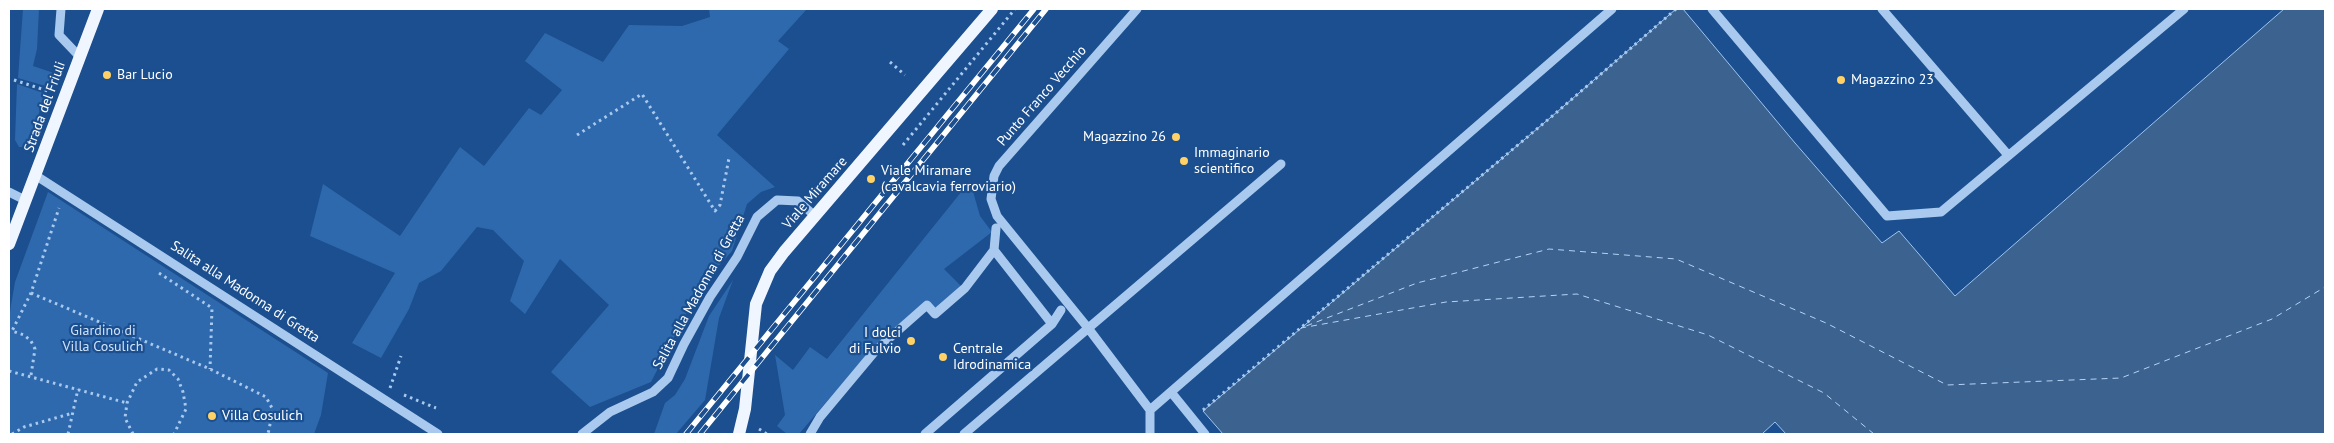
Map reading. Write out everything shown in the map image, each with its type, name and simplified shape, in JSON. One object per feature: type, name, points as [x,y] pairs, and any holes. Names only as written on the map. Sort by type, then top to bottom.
[{"type":"main road","name":"Strada del Friuli","points":[[9,244],[98,9]]},
{"type":"main road","name":"Viale Miramare","points":[[739,434],[745,409],[754,321],[762,288],[770,271],[784,252],[992,9]]},
{"type":"street","points":[[61,9],[59,35],[80,56]]},
{"type":"street","name":"Punto Franco Vecchio","points":[[1137,9],[999,166],[991,187],[991,199],[997,216],[1088,328],[1150,410]]},
{"type":"street","points":[[1150,434],[1150,410],[1612,9]]},
{"type":"street","points":[[1712,9],[1887,216],[1941,212],[2180,10]]},
{"type":"street","points":[[1882,9],[2008,155]]},
{"type":"street","points":[[964,434],[1280,164]]},
{"type":"street","name":"Salita alla Madonna di Gretta","points":[[35,175],[438,434]]},
{"type":"street","points":[[9,192],[25,200]]},
{"type":"street","name":"Salita alla Madonna di Gretta","points":[[582,434],[610,412],[653,392],[668,378],[688,336],[710,297],[738,257],[757,217],[778,200],[798,201],[815,216]]},
{"type":"street","points":[[812,433],[820,417],[876,350],[927,304],[935,314],[965,288],[994,250],[996,228]]},
{"type":"street","points":[[994,250],[1052,324]]},
{"type":"street","points":[[925,434],[1052,324],[1061,310]]},
{"type":"street","points":[[1171,392],[1205,434]]},
{"type":"path","points":[[903,145],[1015,9]]},
{"type":"path","points":[[1207,417],[1203,411],[1558,112],[1676,9]]},
{"type":"path","points":[[890,62],[905,75]]},
{"type":"path","points":[[14,80],[51,92]]},
{"type":"path","points":[[577,135],[642,94],[715,211],[720,205],[729,158]]},
{"type":"path","points":[[31,375],[35,349],[31,341],[24,335],[12,331],[31,293],[58,207],[66,212]]},
{"type":"path","points":[[156,271],[212,308],[210,369]]},
{"type":"path","points":[[31,293],[210,369],[266,398],[273,410],[268,434]]},
{"type":"path","points":[[401,356],[390,388],[436,408]]},
{"type":"path","points":[[133,434],[125,418],[127,403],[137,382],[146,374],[157,369],[169,370],[178,379],[183,392],[186,409],[174,434]]},
{"type":"path","points":[[9,370],[127,403]]},
{"type":"path","points":[[68,434],[78,389]]},
{"type":"path","points":[[12,434],[24,427],[74,413]]},
{"type":"path","points":[[759,429],[767,434]]},
{"type":"green space","points":[[23,9],[39,9],[37,49],[33,66],[54,73],[49,87],[18,78]]},
{"type":"green space","points":[[709,9],[807,9],[778,41],[789,49],[717,135],[775,187],[761,192],[747,204],[732,251],[700,287],[651,382],[590,407],[551,372],[609,305],[560,259],[525,314],[510,301],[524,261],[493,230],[477,227],[441,271],[419,283],[409,309],[381,358],[352,343],[395,273],[310,236],[323,184],[400,236],[460,147],[484,166],[529,108],[541,115],[562,90],[525,61],[545,33],[603,62],[629,25],[682,26],[710,17]]},
{"type":"green space","points":[[17,84],[46,94],[28,143],[23,147],[19,147],[15,140]]},
{"type":"green space","points":[[970,181],[980,216],[992,232],[944,269],[961,286],[935,309],[927,300],[875,345],[799,434],[787,434],[777,426],[785,415],[775,355],[793,370],[810,347],[827,359]]},
{"type":"green space","name":"Giardino di Villa Cosulich","points":[[48,192],[328,373],[321,415],[314,434],[9,434],[9,320],[11,305],[15,282]]},
{"type":"green space","points":[[733,280],[719,318],[705,400],[676,434],[654,434],[665,403],[675,395],[685,379],[709,316]]},
{"type":"shaded area","points":[[1676,9],[1683,9],[1882,243],[1899,231],[1955,296],[2284,9],[2325,9],[2325,434],[1786,434],[1775,422],[1762,434],[1223,434],[1203,411]]},
{"type":"ferry route","points":[[1874,434],[1824,393],[1708,335],[1577,294],[1446,302],[1301,328],[1417,283],[1549,249],[1676,259],[1826,323],[1947,385],[2121,378],[2272,319],[2325,287]]},
{"type":"railway","points":[[686,434],[1034,9]]},
{"type":"railway","points":[[700,434],[1046,9]]},
{"type":"place","name":"Bar Lucio","points":[[107,75]]},
{"type":"place","name":"Magazzino 23","points":[[1841,80]]},
{"type":"place","name":"Magazzino 26","points":[[1176,137]]},
{"type":"place","name":"Immaginario scientifico","points":[[1184,161]]},
{"type":"place","name":"Viale Miramare (cavalcavia ferroviario)","points":[[871,179]]},
{"type":"place","name":"I dolci di Fulvio","points":[[911,341]]},
{"type":"place","name":"Centrale Idrodinamica","points":[[943,357]]},
{"type":"place","name":"Villa Cosulich","points":[[212,416]]}]
